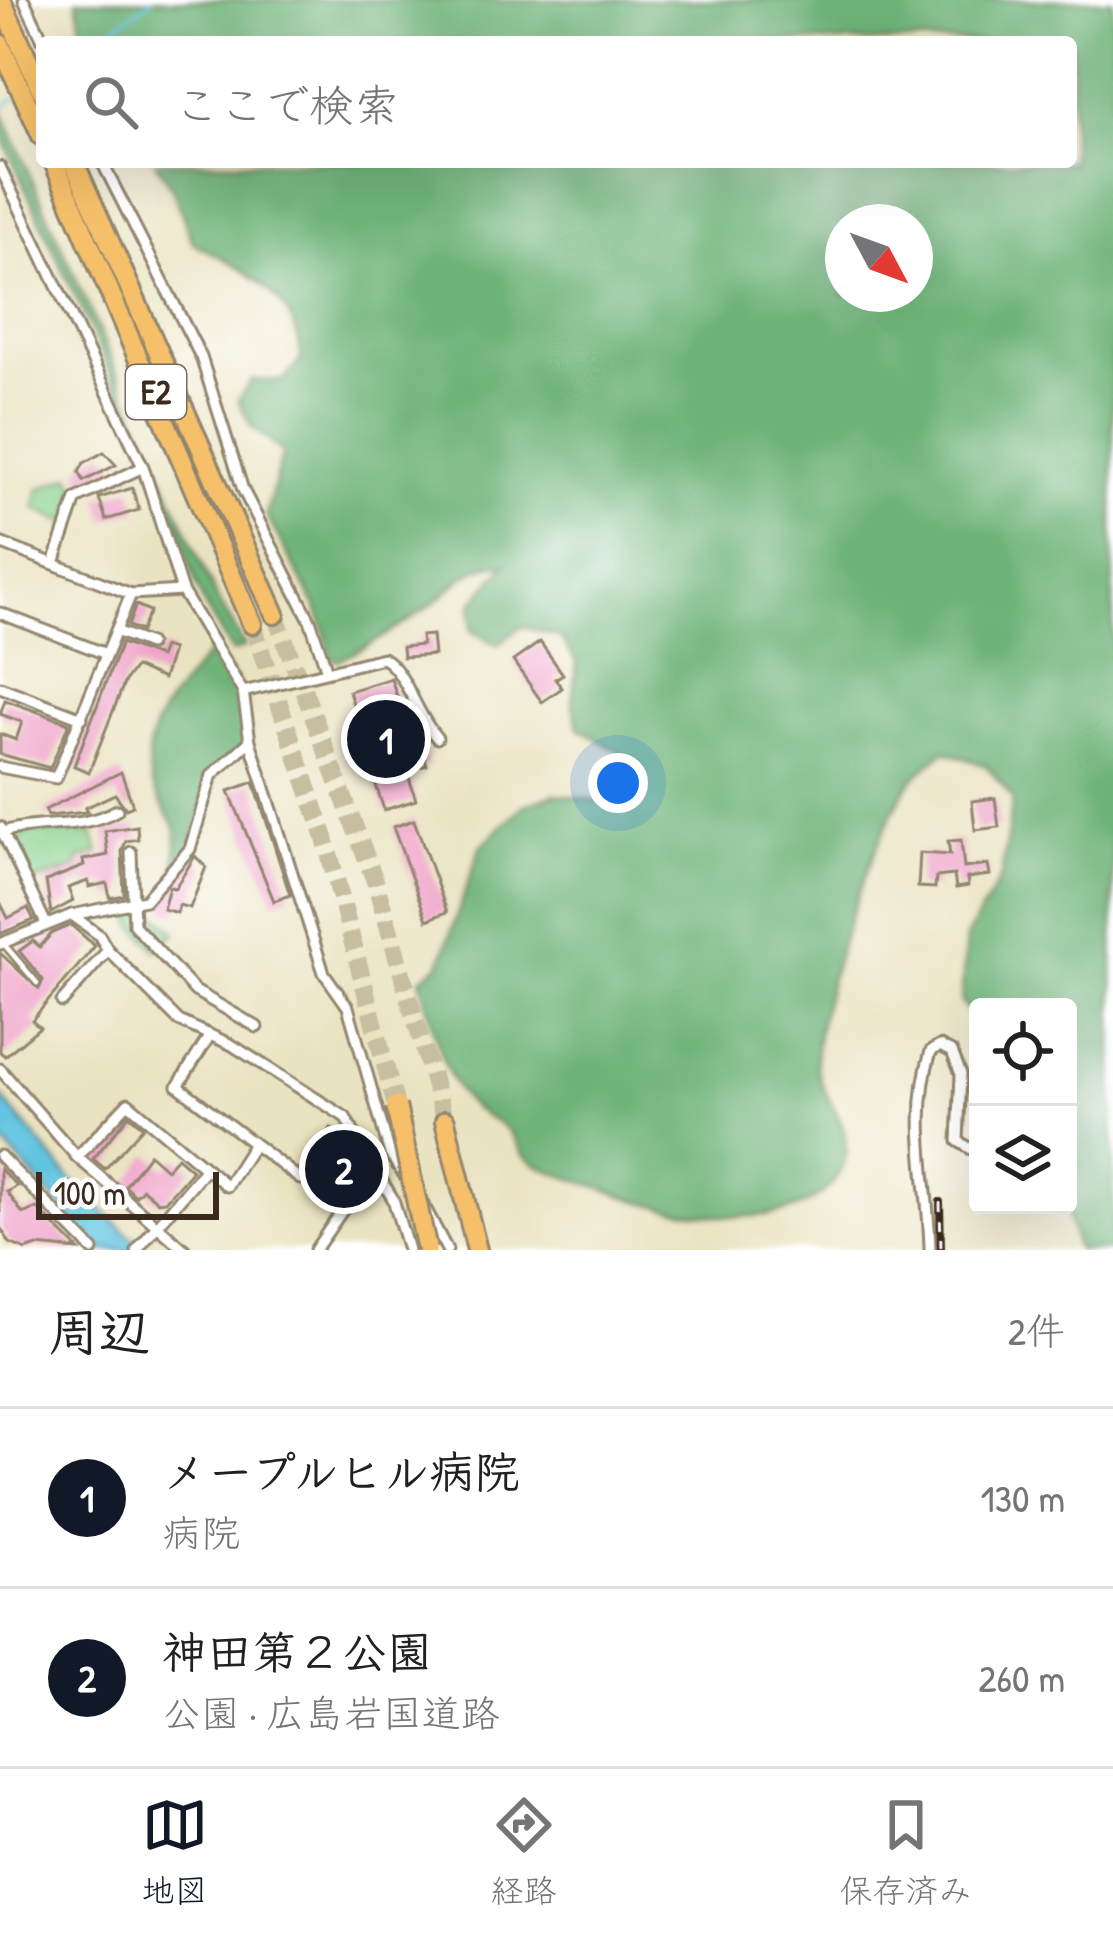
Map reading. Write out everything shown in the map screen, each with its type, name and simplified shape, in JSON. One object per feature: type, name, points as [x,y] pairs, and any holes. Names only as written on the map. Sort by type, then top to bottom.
[{"type":"highway","points":[[1,0],[36,78]]},
{"type":"highway","points":[[0,44],[36,123]]},
{"type":"highway","name":"E2","points":[[57,168],[252,624]]},
{"type":"highway","name":"E2","points":[[77,168],[275,614]]},
{"type":"highway","points":[[396,1106],[427,1250]]},
{"type":"highway","points":[[445,1120],[477,1250]]},
{"type":"street","points":[[24,0],[41,36]]},
{"type":"street","points":[[0,166],[143,466],[182,591],[243,692],[250,742],[324,973],[348,1007],[389,1154],[448,1250]]},
{"type":"street","points":[[105,168],[200,358],[243,490],[310,620],[327,670]]},
{"type":"street","points":[[54,562],[76,499],[143,466]]},
{"type":"street","points":[[0,543],[131,594],[182,591]]},
{"type":"street","points":[[0,767],[56,778],[131,594]]},
{"type":"street","points":[[0,614],[106,654]]},
{"type":"street","points":[[116,631],[149,644]]},
{"type":"street","points":[[243,692],[383,658],[394,665],[418,717],[436,738]]},
{"type":"street","points":[[0,687],[82,718]]},
{"type":"street","points":[[1,944],[72,915],[146,900],[190,849],[212,776],[250,742]]},
{"type":"street","points":[[46,924],[2,830],[33,823],[56,827],[117,810]]},
{"type":"street","points":[[131,852],[134,925],[195,991],[257,1027]]},
{"type":"street","points":[[72,915],[178,1022],[210,1035],[345,1117],[393,1199],[408,1250]]},
{"type":"street","points":[[62,1002],[108,950]]},
{"type":"street","points":[[210,1035],[178,1086],[252,1147],[300,1179],[320,1172],[363,1181]]},
{"type":"street","points":[[930,1250],[921,1177],[921,1102],[931,1051],[940,1046],[952,1052],[961,1074],[958,1141],[969,1148]]},
{"type":"street","points":[[0,1069],[76,1157],[185,1250]]},
{"type":"street","points":[[76,1157],[128,1102],[227,1186],[252,1147]]},
{"type":"street","points":[[0,1156],[93,1250]]},
{"type":"street","points":[[315,1250],[373,1166]]},
{"type":"street","points":[[137,1250],[205,1169]]},
{"type":"lane","points":[[1,944],[37,983]]},
{"type":"green space","points":[[77,0],[1113,0],[1113,1250],[1077,1250],[1067,1214],[1077,1214],[1077,998],[969,998],[969,1012],[961,1002],[966,938],[1001,877],[1013,799],[987,766],[945,751],[915,778],[897,804],[865,876],[835,964],[817,1040],[816,1065],[843,1128],[846,1154],[842,1168],[823,1192],[798,1207],[767,1215],[698,1214],[664,1207],[541,1167],[523,1154],[504,1127],[470,1105],[444,1062],[420,979],[440,964],[481,846],[523,806],[554,794],[620,804],[641,765],[579,728],[572,702],[577,662],[560,637],[522,626],[498,645],[472,631],[472,604],[506,564],[471,572],[395,630],[338,661],[332,659],[318,610],[266,515],[283,452],[251,426],[238,400],[252,380],[284,381],[301,360],[298,339],[291,320],[266,288],[193,243],[173,190],[159,168],[1077,168],[1077,36],[83,36]]},
{"type":"green space","points":[[0,107],[215,594],[245,647],[232,652],[203,603],[166,495],[0,132]]},
{"type":"green space","points":[[71,476],[81,496],[67,524],[35,508],[39,489]]},
{"type":"green space","points":[[213,648],[243,692],[250,741],[212,776],[190,849],[175,867],[176,830],[154,788],[149,748],[163,712]]},
{"type":"green space","points":[[31,831],[93,833],[99,853],[78,859],[79,867],[27,884],[9,845]]},
{"type":"green space","points":[[130,905],[159,917],[176,932],[157,950],[134,925]]},
{"type":"green space","points":[[345,1144],[361,1169],[354,1177],[323,1171]]},
{"type":"water","points":[[0,1095],[78,1188],[146,1250],[100,1250],[89,1240],[0,1139]]},
{"type":"building","points":[[104,452],[116,465],[84,481],[79,472],[84,463]]},
{"type":"building","points":[[132,488],[139,510],[106,520],[99,498]]},
{"type":"building","points":[[136,605],[150,611],[141,631],[128,626]]},
{"type":"building","points":[[432,635],[434,655],[403,657],[402,647],[422,645],[421,636]]},
{"type":"building","points":[[540,642],[563,674],[555,679],[562,688],[542,702],[513,661]]},
{"type":"building","points":[[121,643],[159,657],[163,647],[172,650],[163,679],[135,667],[125,681],[89,772],[74,766]]},
{"type":"building","points":[[391,678],[403,716],[412,717],[427,765],[407,771],[416,800],[384,810],[374,779],[357,751],[361,730],[349,691]]},
{"type":"building","points":[[5,700],[69,723],[50,768],[0,754],[0,734],[16,740],[22,722],[0,714]]},
{"type":"building","points":[[121,772],[133,806],[126,809],[115,794],[85,808],[87,812],[48,816],[45,810]]},
{"type":"building","points":[[254,782],[290,895],[274,901],[229,791]]},
{"type":"building","points":[[995,798],[999,827],[975,830],[972,801]]},
{"type":"building","points":[[414,820],[447,912],[427,920],[393,827]]},
{"type":"building","points":[[137,826],[138,839],[126,841],[122,851],[124,895],[110,898],[107,883],[89,887],[88,881],[68,888],[73,901],[51,913],[46,881],[84,866],[83,860],[108,855],[105,831]]},
{"type":"building","points":[[961,840],[964,868],[988,865],[990,875],[967,878],[968,886],[956,888],[954,875],[936,877],[935,888],[918,887],[920,853],[950,855],[948,841]]},
{"type":"building","points":[[195,856],[206,867],[190,908],[179,905],[177,913],[163,909],[169,887],[175,888]]},
{"type":"building","points":[[0,902],[8,918],[28,908],[34,920],[0,934]]},
{"type":"building","points":[[71,925],[95,946],[32,1020],[40,1027],[5,1056],[0,1052],[0,953],[39,989],[43,980],[19,951],[33,941],[40,947],[52,933]]},
{"type":"building","points":[[129,1115],[143,1127],[105,1169],[93,1159]]},
{"type":"building","points":[[331,1128],[343,1138],[320,1163],[308,1167]]},
{"type":"building","points":[[149,1154],[166,1169],[177,1157],[192,1170],[165,1201],[158,1202],[143,1189],[136,1196],[125,1186]]},
{"type":"building","points":[[0,1169],[17,1186],[7,1192],[23,1214],[37,1208],[79,1250],[37,1246],[26,1250],[10,1243],[0,1227]]},
{"type":"waterway","points":[[101,36],[152,0]]},
{"type":"waterway","points":[[0,109],[16,98]]},
{"type":"tunnel","points":[[275,614],[375,881],[445,1121]]},
{"type":"tunnel","points":[[252,624],[325,838],[396,1106]]},
{"type":"railway","points":[[940,1202],[941,1250]]},
{"type":"place","name":"メープルヒル病院","points":[[386,739]]},
{"type":"place","name":"神田第２公園","points":[[344,1169]]}]
